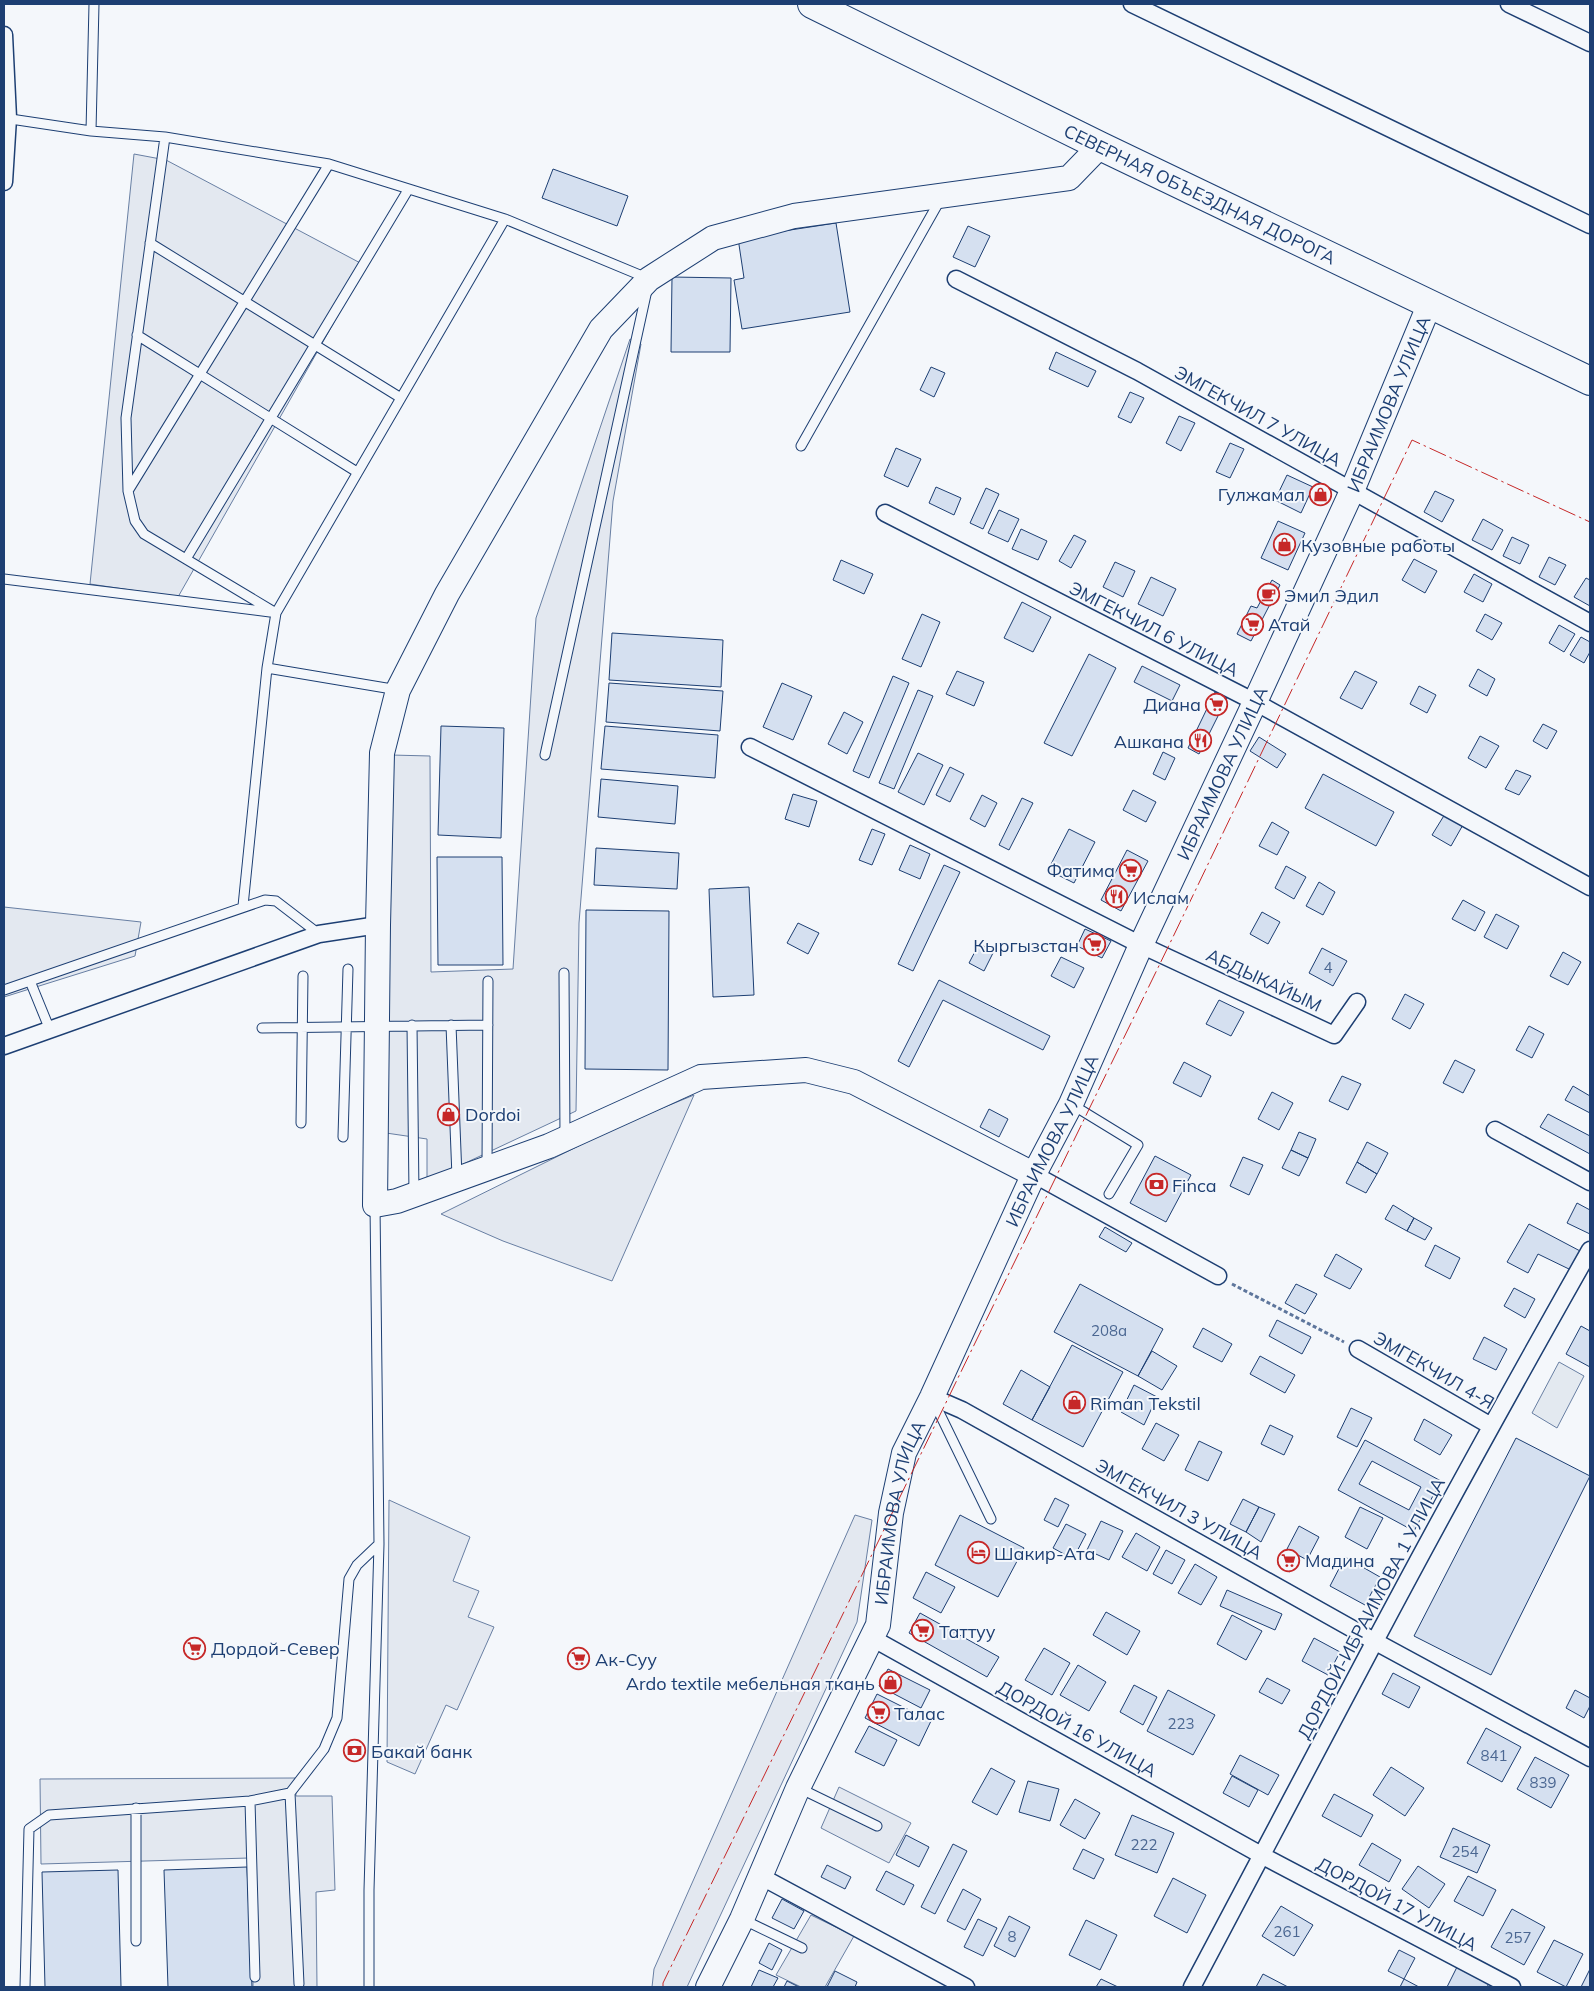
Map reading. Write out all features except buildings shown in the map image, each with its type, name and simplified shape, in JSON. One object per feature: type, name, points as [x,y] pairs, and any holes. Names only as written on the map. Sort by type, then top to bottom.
[{"type":"highway","name":"СЕВЕРНАЯ ОБЪЕЗДНАЯ ДОРОГА","points":[[831,8],[1100,146],[1590,381]]},
{"type":"street","points":[[1132,4],[1590,225]]},
{"type":"street","points":[[1509,4],[1590,42]]},
{"type":"street","points":[[4,34],[6,118],[4,182]]},
{"type":"street","points":[[1100,146],[1069,178],[794,216],[713,238],[649,279],[601,328],[447,594],[398,690],[382,753],[378,925],[376,1205],[397,1201],[566,1138],[701,1078],[806,1070],[854,1082],[1035,1175],[1218,1276]]},
{"type":"street","name":"ЭМГЕКЧИЛ 7 УЛИЦА","points":[[956,279],[1137,371],[1590,623]]},
{"type":"street","name":"ИБРАИМОВА УЛИЦА","points":[[708,1987],[742,1919],[798,1788],[878,1625],[891,1513],[904,1453],[1035,1175],[1071,1104],[1141,945],[1352,491],[1430,303]]},
{"type":"street","name":"ЭМГЕКЧИЛ 6 УЛИЦА","points":[[885,514],[1255,702],[1590,886]]},
{"type":"street","points":[[750,747],[1141,945]]},
{"type":"street","points":[[4,1046],[319,934],[378,925]]},
{"type":"street","name":"АБДЫКАЙЫМ","points":[[1141,945],[1334,1035],[1357,1002]]},
{"type":"street","points":[[1495,1130],[1590,1182]]},
{"type":"street","name":"ДОРДОЙ-ИБРАИМОВА 1 УЛИЦА","points":[[1192,1987],[1263,1856],[1374,1641],[1491,1426],[1590,1250]]},
{"type":"street","name":"ЭМГЕКЧИЛ 4-Я","points":[[1358,1349],[1491,1426]]},
{"type":"street","name":"ЭМГЕКЧИЛ 3 УЛИЦА","points":[[932,1397],[962,1410],[1374,1641],[1590,1758]]},
{"type":"street","name":"ДОРДОЙ 16 УЛИЦА","points":[[872,1638],[1263,1856]]},
{"type":"street","name":"ДОРДОЙ 17 УЛИЦА","points":[[1263,1856],[1512,1987]]},
{"type":"street","points":[[760,1876],[966,1987]]},
{"type":"lane","points":[[91,131],[94,4]]},
{"type":"lane","points":[[6,118],[91,131],[165,137],[329,164],[505,219],[649,279],[544,755]]},
{"type":"lane","points":[[165,137],[126,418],[128,491],[135,521],[144,534],[276,613]]},
{"type":"lane","points":[[128,491],[329,164]]},
{"type":"lane","points":[[186,559],[408,190]]},
{"type":"lane","points":[[801,446],[942,195]]},
{"type":"lane","points":[[243,906],[267,668],[276,613],[505,219]]},
{"type":"lane","points":[[150,243],[401,398]]},
{"type":"lane","points":[[137,335],[357,472]]},
{"type":"lane","points":[[4,579],[276,613]]},
{"type":"lane","points":[[267,668],[398,690]]},
{"type":"lane","points":[[4,990],[264,900],[276,901],[319,934]]},
{"type":"lane","points":[[343,1137],[348,969]]},
{"type":"lane","points":[[564,972],[566,1138]]},
{"type":"lane","points":[[301,1123],[304,976]]},
{"type":"lane","points":[[30,981],[50,1030]]},
{"type":"lane","points":[[488,981],[488,1168]]},
{"type":"lane","points":[[412,1025],[414,1195]]},
{"type":"lane","points":[[451,1025],[457,1179]]},
{"type":"lane","points":[[262,1028],[488,1025]]},
{"type":"lane","points":[[1071,1104],[1138,1145],[1109,1194]]},
{"type":"lane","points":[[368,1987],[379,1544],[376,1205]]},
{"type":"lane","points":[[932,1397],[991,1519]]},
{"type":"lane","points":[[299,1984],[290,1793],[324,1749],[337,1718],[349,1579],[357,1565],[379,1544]]},
{"type":"lane","points":[[798,1788],[877,1826]]},
{"type":"lane","points":[[25,1987],[29,1829],[49,1815],[250,1801],[290,1793]]},
{"type":"lane","points":[[250,1801],[255,1977]]},
{"type":"lane","points":[[136,1808],[136,1941]]},
{"type":"lane","points":[[742,1919],[802,1948]]},
{"type":"path","points":[[1218,1276],[1358,1349]]},
{"type":"shaded area","points":[[134,154],[166,160],[366,266],[178,597],[90,584]]},
{"type":"shaded area","points":[[630,339],[641,344],[613,501],[579,923],[576,1111],[427,1181],[427,1139],[386,1133],[391,755],[430,756],[431,972],[513,969],[536,618]]},
{"type":"shaded area","points":[[4,907],[141,922],[135,956],[4,997]]},
{"type":"shaded area","points":[[694,1095],[612,1281],[503,1241],[441,1214],[621,1125]]},
{"type":"shaded area","points":[[1559,1362],[1584,1376],[1557,1428],[1532,1413]]},
{"type":"shaded area","points":[[389,1500],[470,1537],[453,1581],[479,1591],[468,1617],[494,1627],[457,1710],[446,1705],[415,1774],[387,1762]]},
{"type":"shaded area","points":[[855,1515],[872,1520],[857,1622],[687,1987],[652,1987],[654,1969]]},
{"type":"shaded area","points":[[295,1778],[296,1796],[332,1796],[335,1890],[316,1892],[317,1987],[253,1987],[249,1858],[41,1864],[40,1779]]},
{"type":"shaded area","points":[[839,1787],[911,1823],[889,1863],[821,1828]]},
{"type":"shaded area","points":[[811,1915],[854,1936],[825,1987],[801,1987],[776,1975]]},
{"type":"power","points":[[663,1987],[663,1983],[1172,939],[1412,440],[1590,522]]},
{"type":"place","name":"Гулжамал","points":[[1321,494]]},
{"type":"place","name":"Кузовные работы","points":[[1285,545]]},
{"type":"place","name":"Эмил Эдил","points":[[1268,595]]},
{"type":"place","name":"Атай","points":[[1252,624]]},
{"type":"place","name":"Диана","points":[[1217,704]]},
{"type":"place","name":"Ашкана","points":[[1200,741]]},
{"type":"place","name":"Фатима","points":[[1131,870]]},
{"type":"place","name":"Ислам","points":[[1117,897]]},
{"type":"place","name":"Кыргызстан","points":[[1095,945]]},
{"type":"place","name":"Dordoi","points":[[449,1114]]},
{"type":"place","name":"Finca","points":[[1156,1185]]},
{"type":"place","name":"Riman Tekstil","points":[[1074,1403]]},
{"type":"place","name":"Шакир-Ата","points":[[978,1553]]},
{"type":"place","name":"Мадина","points":[[1289,1560]]},
{"type":"place","name":"Таттуу","points":[[923,1631]]},
{"type":"place","name":"Дордой-Север","points":[[195,1648]]},
{"type":"place","name":"Ак-Суу","points":[[579,1659]]},
{"type":"place","name":"Ardo textile мебельная ткань","points":[[891,1683]]},
{"type":"place","name":"Талас","points":[[878,1713]]},
{"type":"place","name":"Бакай банк","points":[[355,1751]]}]
